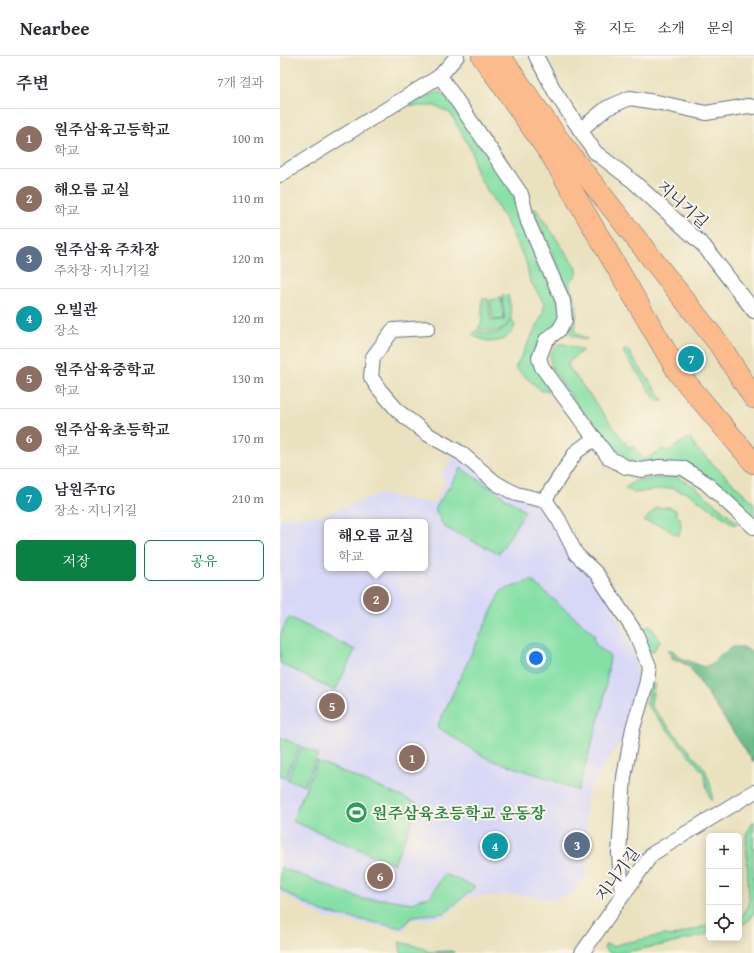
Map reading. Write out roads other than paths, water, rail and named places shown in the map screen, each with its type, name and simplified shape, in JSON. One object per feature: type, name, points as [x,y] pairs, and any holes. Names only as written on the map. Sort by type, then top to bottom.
[{"type":"highway","points":[[482,56],[500,65],[719,344],[754,398]]},
{"type":"highway","points":[[500,65],[680,374],[754,463]]},
{"type":"street","points":[[280,175],[440,76],[457,56]]},
{"type":"street","name":"지니기길","points":[[536,56],[556,92],[595,152],[634,182],[704,246],[754,311]]},
{"type":"street","points":[[440,76],[521,194],[528,222],[563,301],[565,320],[559,330],[546,340],[539,358],[542,367],[610,458],[626,467],[641,470],[660,467],[683,468],[706,483],[754,527]]},
{"type":"street","points":[[580,130],[607,108],[630,98],[706,113],[748,106],[754,107]]},
{"type":"street","points":[[428,328],[393,330],[372,356],[371,377],[379,389],[399,412],[427,434],[461,453],[496,482],[516,494],[546,501],[559,520],[576,554],[597,574],[635,632],[649,666],[646,685],[633,728],[624,777],[619,853],[622,896]]},
{"type":"street","points":[[546,501],[547,496],[576,452],[596,438]]},
{"type":"street","name":"지니기길","points":[[582,953],[652,854],[754,792]]},
{"type":"place","name":"남원주TG","points":[[691,359]]},
{"type":"place","name":"해오름 교실","points":[[376,599]]},
{"type":"place","name":"원주삼육중학교","points":[[332,706]]},
{"type":"place","name":"원주삼육고등학교","points":[[412,758]]},
{"type":"place","name":"원주삼육초등학교 운동장","points":[[356,813]]},
{"type":"place","name":"원주삼육 주차장","points":[[577,845]]},
{"type":"place","name":"오빌관","points":[[495,846]]},
{"type":"place","name":"원주삼육초등학교","points":[[380,876]]}]
